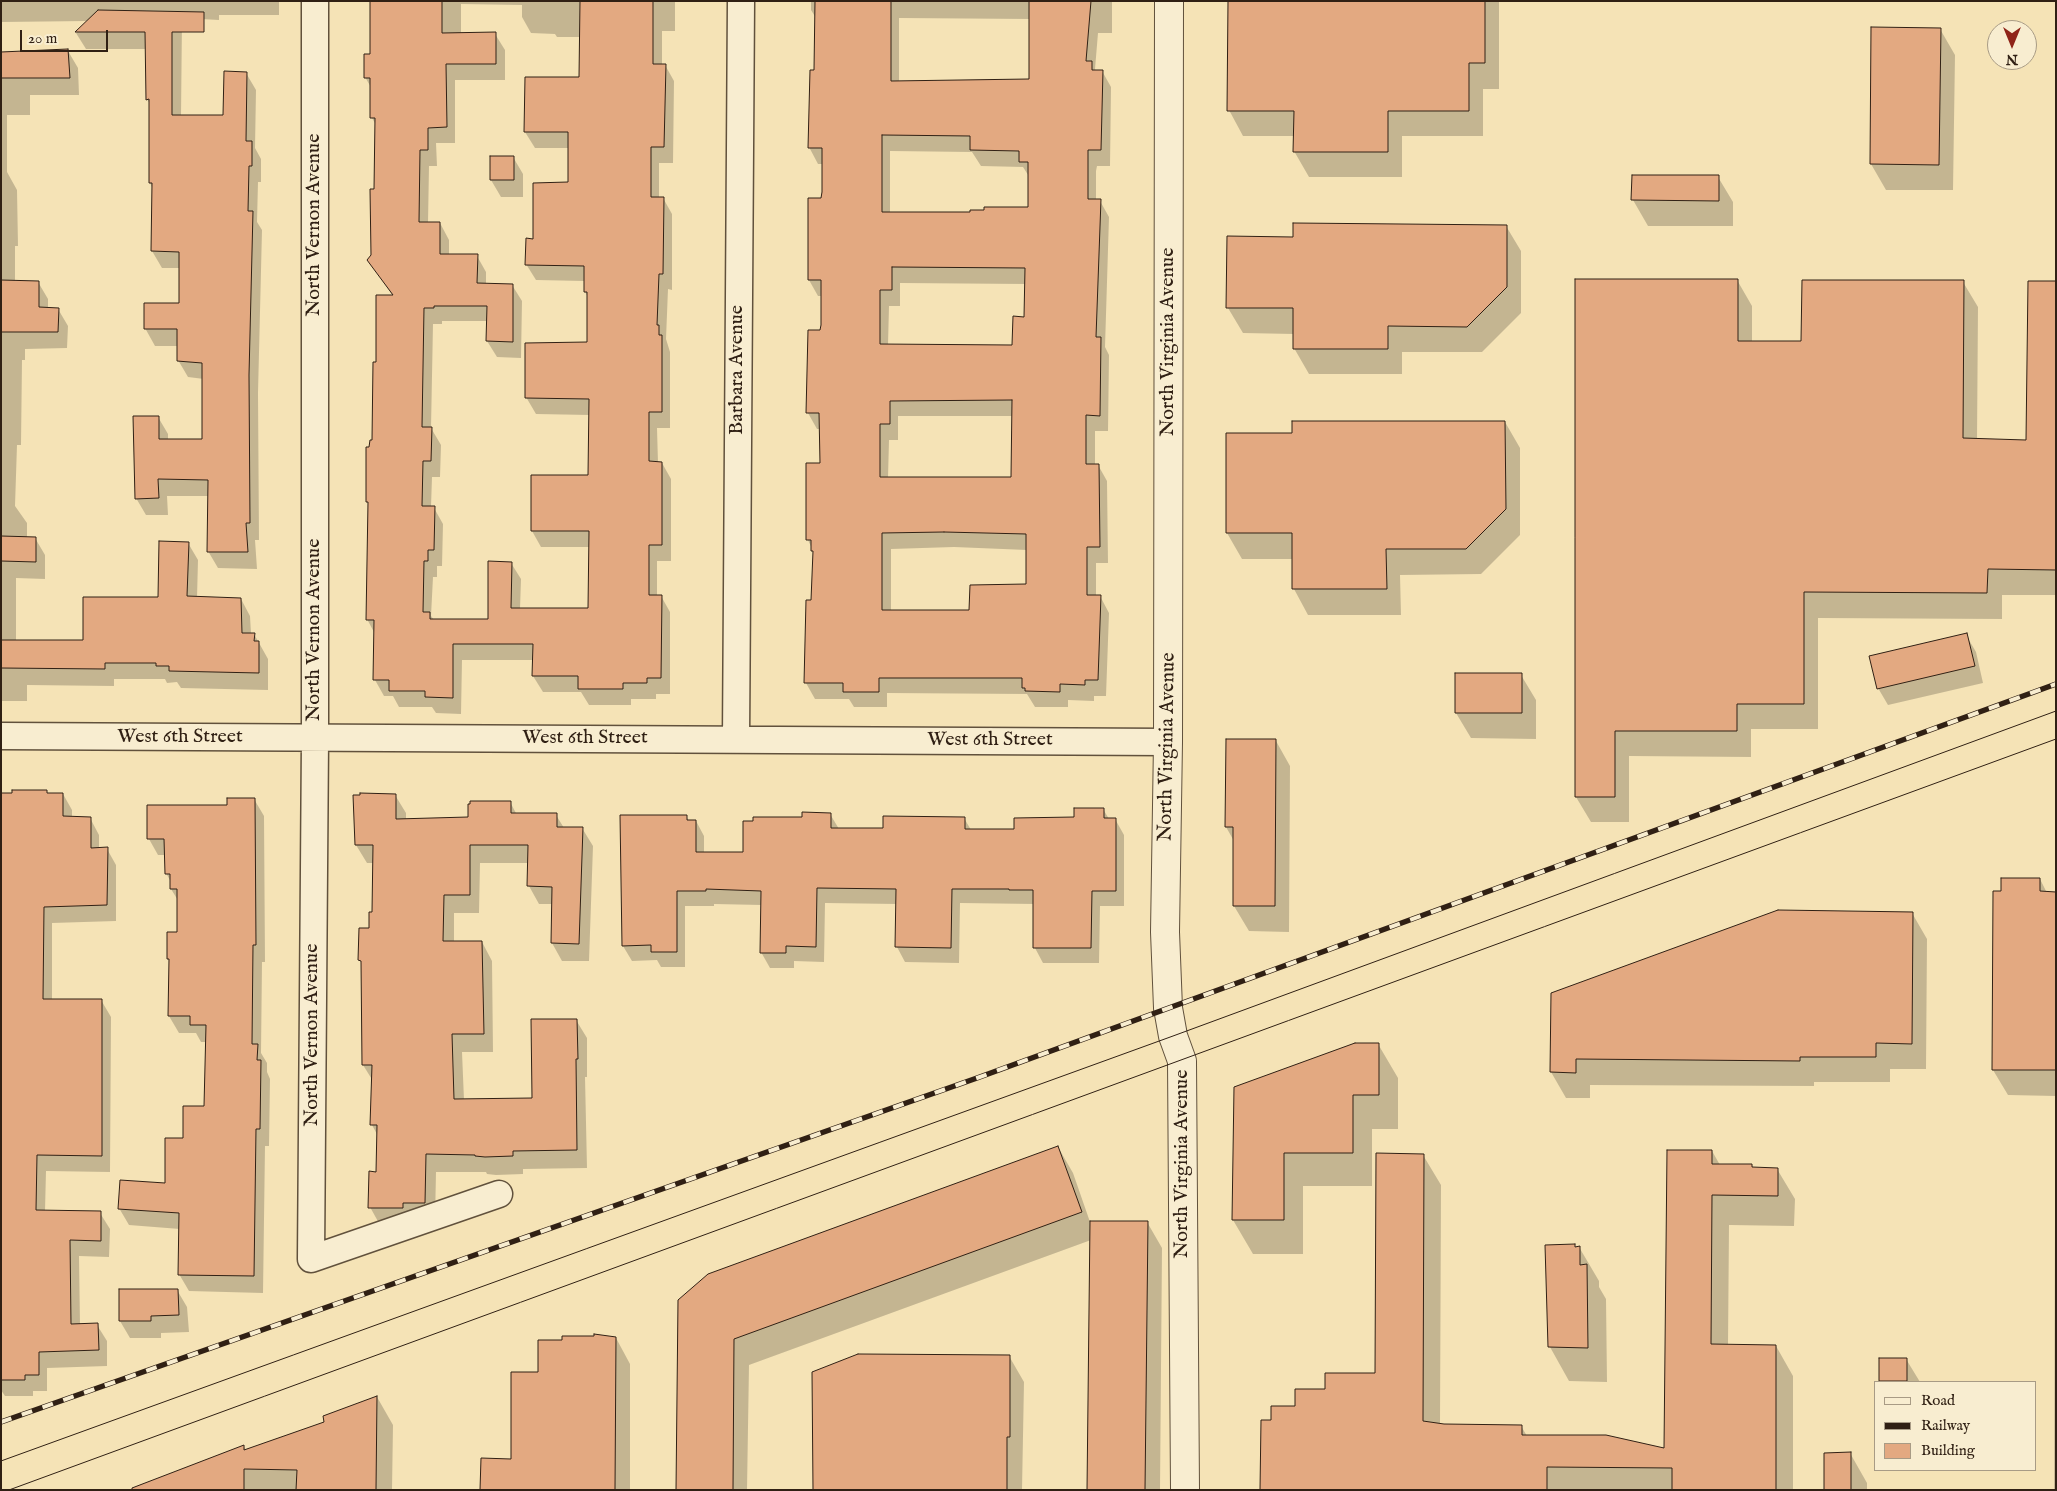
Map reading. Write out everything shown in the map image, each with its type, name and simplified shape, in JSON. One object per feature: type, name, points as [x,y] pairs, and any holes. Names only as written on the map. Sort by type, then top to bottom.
[{"type":"street","name":"North Vernon Avenue","points":[[315,1],[315,739],[311,1259],[499,1194]]},
{"type":"street","name":"Barbara Avenue","points":[[736,739],[741,1]]},
{"type":"street","name":"North Virginia Avenue","points":[[1169,1],[1168,742],[1165,932],[1168,1008],[1173,1036],[1182,1061],[1185,1490]]},
{"type":"street","name":"West 6th Street","points":[[1,736],[1168,742]]},
{"type":"building","points":[[370,1],[442,1],[442,33],[496,32],[496,64],[446,64],[447,127],[428,128],[428,150],[420,150],[419,222],[440,222],[440,254],[478,254],[477,283],[513,284],[513,342],[486,341],[487,306],[434,306],[434,308],[424,308],[422,427],[432,427],[431,461],[423,461],[422,506],[435,506],[434,550],[428,550],[428,561],[424,561],[423,612],[430,612],[430,619],[488,619],[488,561],[512,562],[511,608],[588,608],[589,531],[531,531],[531,475],[588,475],[589,399],[525,398],[525,343],[587,342],[587,292],[584,292],[584,266],[525,265],[526,238],[533,239],[533,183],[568,182],[568,132],[524,132],[525,77],[579,77],[580,1],[653,1],[653,64],[666,64],[664,147],[651,147],[651,197],[664,197],[663,274],[659,274],[657,325],[659,325],[659,335],[662,335],[662,412],[649,412],[649,461],[662,462],[662,545],[649,545],[649,595],[662,595],[661,678],[647,678],[647,683],[623,683],[623,689],[578,689],[578,676],[532,676],[533,644],[453,644],[453,698],[425,697],[425,691],[389,691],[389,680],[373,680],[374,620],[366,620],[368,502],[366,502],[366,447],[369,447],[370,440],[372,440],[373,362],[376,362],[376,295],[393,295],[367,260],[371,255],[370,189],[374,189],[375,118],[370,118],[370,78],[364,78],[364,54],[370,54]]},
{"type":"building","points":[[815,1],[891,1],[891,81],[1029,79],[1029,1],[1091,1],[1086,61],[1092,61],[1092,70],[1103,70],[1101,150],[1088,150],[1088,199],[1101,199],[1096,337],[1101,337],[1100,416],[1086,415],[1086,464],[1099,464],[1100,547],[1087,547],[1087,595],[1101,595],[1098,680],[1085,680],[1085,685],[1060,684],[1060,692],[1025,691],[1025,688],[1022,688],[1022,678],[879,678],[879,692],[843,692],[843,683],[804,683],[806,600],[811,600],[813,551],[811,551],[811,540],[806,540],[806,463],[820,463],[819,413],[806,413],[808,330],[820,330],[821,325],[821,280],[808,280],[808,198],[821,198],[822,192],[822,148],[808,148],[810,70],[814,70]],"holes":[[[882,135],[970,136],[970,150],[1019,151],[1019,162],[1028,162],[1028,207],[984,207],[984,210],[970,210],[970,212],[882,212]],[[892,267],[1025,268],[1024,317],[1013,316],[1012,345],[880,344],[880,290],[892,290]],[[1012,400],[1011,477],[880,477],[880,424],[890,424],[890,401]],[[882,533],[1026,534],[1026,584],[970,585],[969,610],[882,610]]]},
{"type":"building","points":[[1228,1],[1485,1],[1485,63],[1469,63],[1469,111],[1388,111],[1388,152],[1293,152],[1294,111],[1227,111]]},
{"type":"building","points":[[98,10],[204,12],[204,32],[172,32],[172,115],[223,115],[224,71],[247,72],[246,141],[252,141],[252,166],[249,166],[248,211],[253,211],[249,375],[250,523],[246,523],[248,552],[207,552],[208,480],[158,479],[159,498],[135,499],[133,416],[159,416],[159,439],[202,439],[202,363],[177,361],[177,329],[144,329],[144,303],[179,303],[179,252],[151,251],[152,183],[149,183],[149,99],[146,100],[145,32],[75,32]]},
{"type":"building","points":[[1871,27],[1941,28],[1939,165],[1870,164]]},
{"type":"building","points":[[68,49],[70,78],[1,78],[1,52]]},
{"type":"building","points":[[490,156],[514,156],[514,180],[490,180]]},
{"type":"building","points":[[1632,175],[1719,175],[1719,201],[1631,200]]},
{"type":"building","points":[[1293,223],[1507,225],[1507,287],[1467,327],[1388,326],[1388,349],[1293,349],[1293,308],[1226,308],[1227,236],[1293,237]]},
{"type":"building","points":[[1575,279],[1738,279],[1738,341],[1801,341],[1802,280],[1964,280],[1963,438],[2026,440],[2028,281],[2056,281],[2056,570],[1988,569],[1987,593],[1804,592],[1804,704],[1737,704],[1737,731],[1615,731],[1615,797],[1575,797]]},
{"type":"building","points":[[1,280],[39,281],[39,307],[59,308],[58,332],[1,332]]},
{"type":"building","points":[[1292,421],[1505,421],[1506,509],[1466,549],[1386,549],[1387,589],[1292,589],[1292,533],[1226,533],[1226,433],[1292,433]]},
{"type":"building","points":[[1,536],[36,537],[36,562],[1,561]]},
{"type":"building","points":[[159,541],[189,542],[187,596],[241,598],[242,633],[255,633],[254,641],[259,641],[259,673],[169,671],[169,666],[156,666],[156,663],[105,663],[105,669],[1,668],[1,640],[83,640],[83,597],[158,597]]},
{"type":"building","points":[[1967,633],[1975,666],[1877,689],[1869,656]]},
{"type":"building","points":[[1455,673],[1522,673],[1522,713],[1455,713]]},
{"type":"building","points":[[1226,739],[1276,739],[1275,906],[1233,906],[1233,827],[1225,827]]},
{"type":"building","points":[[12,790],[47,790],[47,793],[63,793],[63,816],[91,817],[91,848],[108,847],[107,905],[44,907],[43,999],[102,999],[102,1156],[37,1155],[36,1210],[101,1211],[101,1241],[70,1240],[71,1324],[98,1323],[99,1350],[39,1352],[39,1375],[25,1375],[25,1380],[1,1380],[1,793],[12,793]]},
{"type":"building","points":[[360,793],[396,794],[396,819],[468,817],[468,804],[470,804],[470,801],[511,801],[511,813],[557,813],[557,827],[583,827],[579,944],[551,943],[552,887],[527,886],[528,845],[470,845],[470,895],[444,895],[443,941],[482,941],[484,1034],[452,1034],[454,1099],[532,1098],[531,1019],[577,1019],[577,1150],[513,1151],[513,1156],[485,1157],[426,1154],[425,1203],[403,1203],[403,1208],[368,1208],[369,1171],[376,1172],[377,1125],[370,1125],[372,1065],[362,1065],[361,961],[358,960],[359,928],[369,928],[369,912],[372,912],[373,845],[355,845],[353,795],[360,795]]},
{"type":"building","points":[[227,798],[255,798],[256,945],[253,945],[252,1044],[258,1044],[257,1060],[261,1060],[260,1129],[256,1129],[254,1276],[178,1275],[179,1213],[118,1209],[120,1180],[165,1183],[165,1138],[183,1138],[183,1106],[204,1106],[206,1025],[190,1025],[190,1016],[168,1016],[169,959],[167,959],[167,932],[177,932],[177,889],[170,889],[170,874],[165,874],[164,839],[147,839],[147,805],[227,805]]},
{"type":"building","points":[[1074,808],[1104,808],[1104,818],[1116,818],[1116,891],[1092,891],[1091,948],[1033,948],[1033,890],[952,889],[951,948],[895,947],[896,889],[817,888],[816,947],[786,946],[786,953],[760,953],[761,891],[706,889],[706,891],[677,891],[677,952],[651,952],[651,945],[622,946],[620,815],[687,815],[687,820],[696,820],[696,852],[743,852],[743,821],[753,821],[753,817],[802,817],[802,812],[831,813],[831,828],[883,828],[883,816],[965,817],[965,829],[1014,829],[1014,818],[1074,817]]},
{"type":"building","points":[[2001,878],[2040,878],[2040,891],[2056,892],[2056,1070],[1992,1070],[1993,891],[2001,891]]},
{"type":"building","points":[[1778,910],[1913,912],[1912,1044],[1876,1043],[1876,1057],[1800,1057],[1800,1061],[1576,1059],[1576,1073],[1550,1072],[1551,993]]},
{"type":"building","points":[[1355,1043],[1379,1043],[1379,1095],[1353,1095],[1353,1153],[1284,1153],[1284,1220],[1232,1220],[1234,1087]]},
{"type":"building","points":[[1058,1146],[1082,1212],[734,1339],[733,1490],[676,1490],[678,1300],[708,1274]]},
{"type":"building","points":[[1667,1150],[1712,1150],[1712,1164],[1752,1164],[1752,1167],[1778,1168],[1778,1196],[1712,1195],[1711,1344],[1776,1345],[1776,1490],[1672,1490],[1672,1468],[1547,1467],[1547,1490],[1260,1490],[1261,1420],[1271,1420],[1271,1406],[1295,1406],[1295,1389],[1325,1389],[1325,1373],[1375,1373],[1376,1153],[1424,1154],[1423,1421],[1444,1424],[1522,1425],[1522,1435],[1606,1435],[1664,1448]]},
{"type":"building","points":[[1090,1221],[1148,1221],[1145,1490],[1087,1490]]},
{"type":"building","points":[[1575,1244],[1575,1247],[1580,1246],[1580,1265],[1587,1264],[1588,1348],[1548,1347],[1545,1245]]},
{"type":"building","points":[[119,1289],[178,1289],[179,1315],[151,1316],[151,1321],[119,1321]]},
{"type":"building","points":[[594,1334],[616,1337],[615,1490],[480,1490],[481,1458],[511,1459],[511,1372],[538,1372],[538,1340],[562,1340],[562,1336],[594,1336]]},
{"type":"building","points":[[858,1354],[1010,1355],[1010,1437],[1007,1437],[1007,1490],[813,1490],[812,1372]]},
{"type":"building","points":[[1879,1358],[1907,1358],[1907,1381],[1879,1381]]},
{"type":"building","points":[[377,1396],[376,1490],[296,1490],[297,1470],[244,1469],[244,1490],[132,1490],[132,1488],[244,1445],[244,1450],[324,1422],[323,1416]]},
{"type":"building","points":[[1851,1452],[1851,1490],[1824,1490],[1824,1453]]},
{"type":"tram line","points":[[1,1461],[1173,1036],[2056,711]]},
{"type":"tram line","points":[[9,1490],[2056,739]]},
{"type":"railway","points":[[1,1422],[977,1078],[2056,684]]}]
